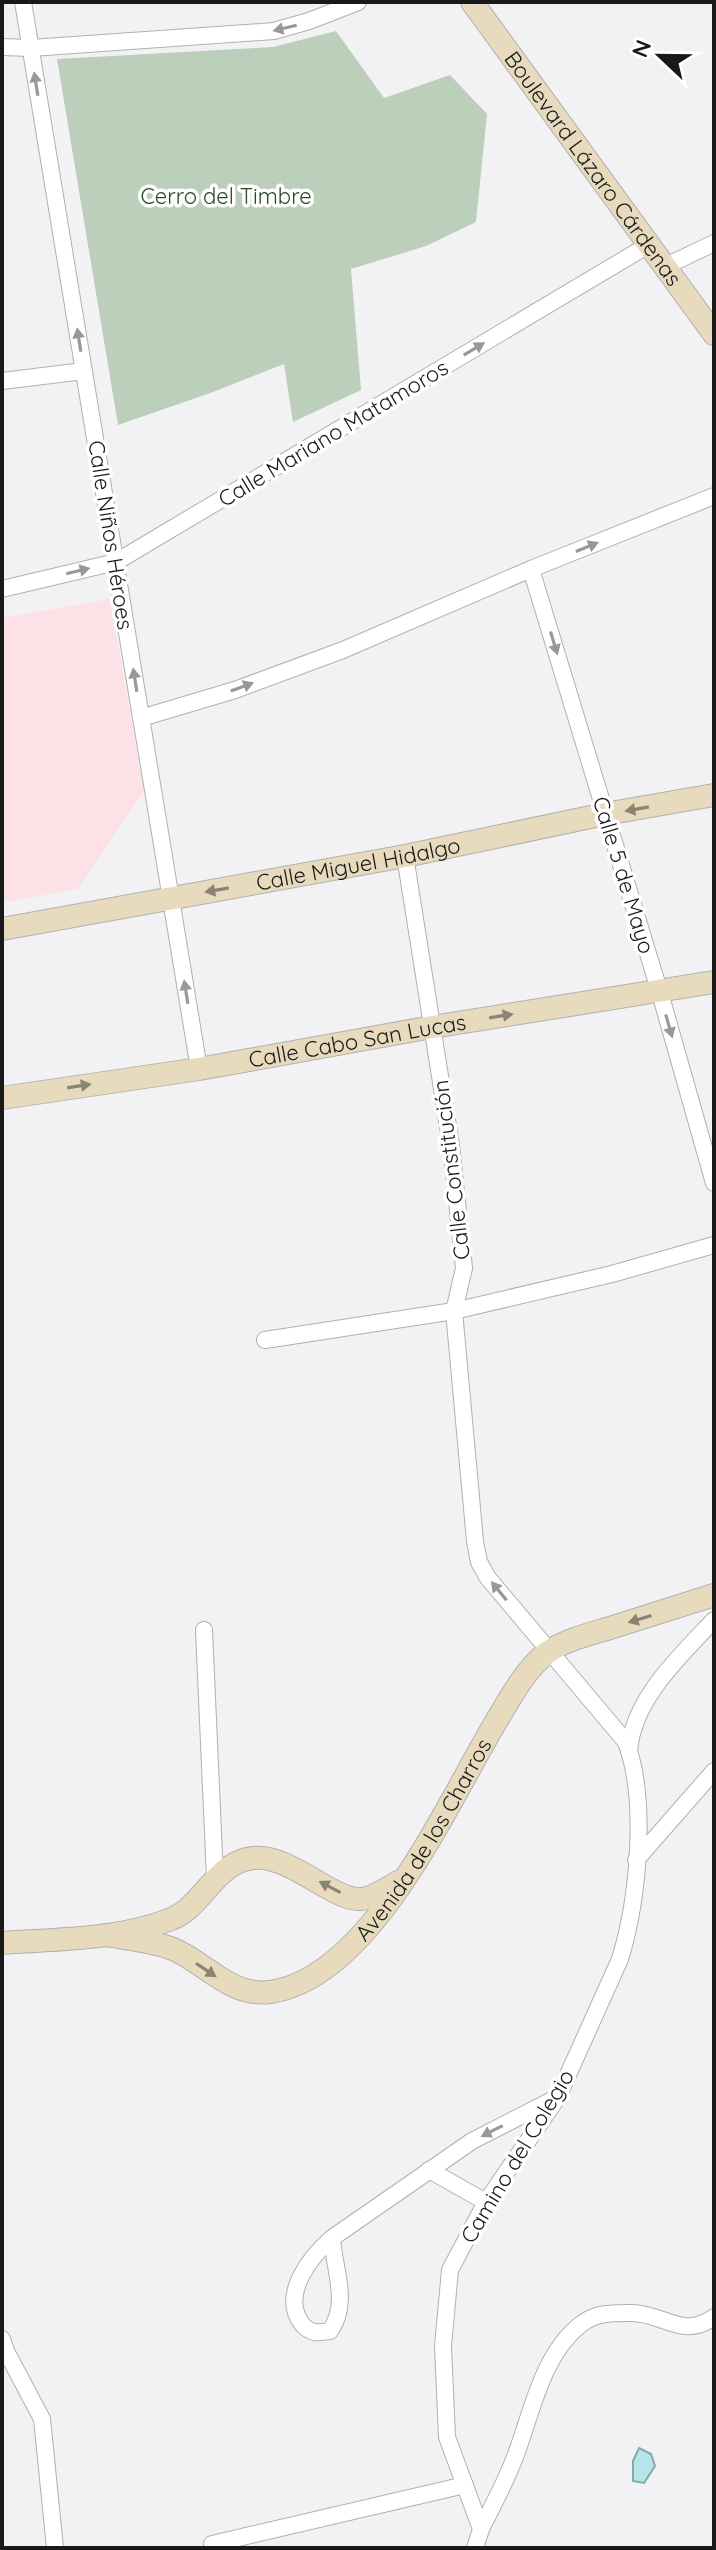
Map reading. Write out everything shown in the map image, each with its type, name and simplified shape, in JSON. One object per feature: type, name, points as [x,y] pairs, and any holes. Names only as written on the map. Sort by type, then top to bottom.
[{"type":"main road","name":"Boulevard Lázaro Cárdenas","points":[[477,3],[714,334]]},
{"type":"main road","name":"Calle Miguel Hidalgo","points":[[2,929],[405,856],[605,814],[714,795]]},
{"type":"main road","name":"Calle Cabo San Lucas","points":[[2,1098],[199,1069],[432,1027],[714,982]]},
{"type":"main road","name":"Avenida de los Charros","points":[[107,1935],[168,1947],[217,1978],[241,1989],[269,1992],[298,1984],[340,1956],[378,1916],[427,1845],[514,1693],[548,1652],[585,1636],[714,1595]]},
{"type":"main road","points":[[215,1878],[233,1865],[253,1858],[279,1862],[346,1895],[361,1899],[401,1881]]},
{"type":"main road","name":"Avenida de los Charros","points":[[2,1943],[107,1935],[172,1919],[183,1912],[215,1878]]},
{"type":"street","name":"Calle Niños Héroes","points":[[23,2],[199,1069]]},
{"type":"street","points":[[2,47],[31,48],[274,31],[358,2]]},
{"type":"street","points":[[666,266],[714,243]]},
{"type":"street","name":"Calle Mariano Matamoros","points":[[2,589],[116,562],[650,244]]},
{"type":"street","points":[[2,381],[84,371]]},
{"type":"street","points":[[141,718],[235,690],[343,650],[531,569],[714,496]]},
{"type":"street","name":"Calle 5 de Mayo","points":[[531,569],[660,993],[714,1183]]},
{"type":"street","name":"Calle Constitución","points":[[405,856],[451,1145],[464,1268],[454,1311],[475,1541],[479,1562],[488,1578],[548,1652]]},
{"type":"street","points":[[265,1340],[454,1311],[612,1274],[714,1245]]},
{"type":"street","points":[[629,1751],[632,1732],[648,1697],[714,1620]]},
{"type":"street","points":[[204,1630],[215,1878]]},
{"type":"street","name":"Camino del Colegio","points":[[481,2529],[447,2437],[443,2346],[450,2270],[486,2202],[558,2097],[620,1959],[630,1917],[636,1860],[636,1790],[629,1751],[620,1735],[548,1652]]},
{"type":"street","points":[[636,1860],[714,1771]]},
{"type":"street","points":[[332,2238],[342,2304],[338,2319],[330,2331],[319,2333],[307,2330],[301,2323],[296,2315],[294,2299],[306,2266],[319,2250],[332,2238],[472,2141],[558,2097]]},
{"type":"street","points":[[429,2170],[486,2202]]},
{"type":"street","points":[[475,2548],[512,2464],[545,2372],[579,2325],[603,2313],[639,2313],[687,2327],[704,2324],[714,2317]]},
{"type":"street","points":[[2,2339],[42,2419],[55,2548]]},
{"type":"street","points":[[212,2544],[465,2485]]},
{"type":"shaded area","points":[[110,599],[144,791],[78,889],[2,903],[2,618]]},
{"type":"green space","name":"Cerro del Timbre","points":[[336,31],[384,98],[450,75],[487,114],[476,222],[426,246],[351,269],[361,390],[293,422],[284,364],[118,425],[57,59],[273,47]]},
{"type":"water","points":[[639,2448],[651,2454],[655,2466],[644,2483],[633,2481],[633,2461]]}]
